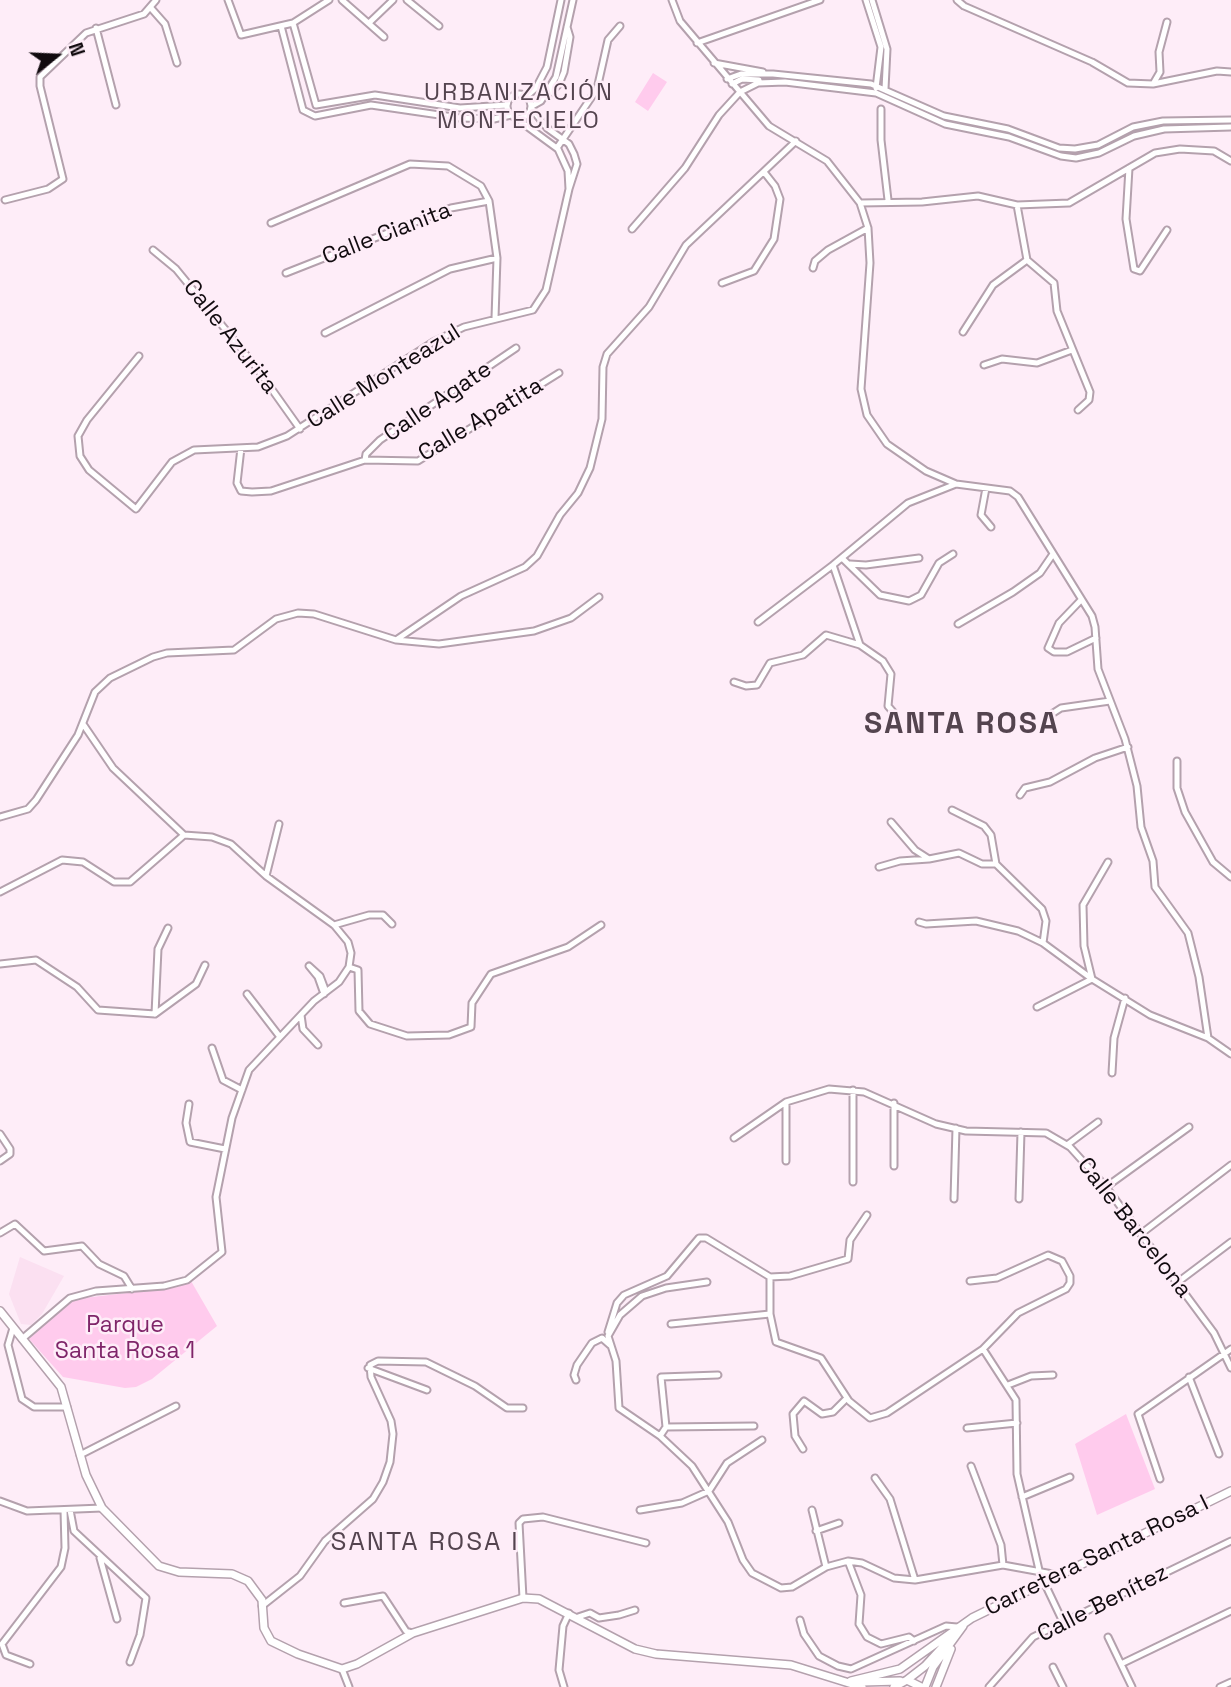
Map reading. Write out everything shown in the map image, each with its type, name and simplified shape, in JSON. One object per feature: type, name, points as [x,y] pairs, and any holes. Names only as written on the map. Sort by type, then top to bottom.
[{"type":"street","points":[[5,200],[48,189],[63,179],[40,77],[96,28],[134,18],[156,0]]},
{"type":"street","points":[[228,0],[241,35],[293,23],[329,0]]},
{"type":"street","points":[[342,0],[384,37]]},
{"type":"street","points":[[370,22],[393,0]]},
{"type":"street","points":[[407,0],[439,26]]},
{"type":"street","points":[[527,96],[536,88],[547,67],[561,0]]},
{"type":"street","points":[[517,119],[528,116],[556,77],[573,0]]},
{"type":"street","points":[[673,0],[681,21],[769,126],[827,161],[860,203],[869,228],[870,263],[861,389],[867,415],[887,444],[926,471],[956,484],[1010,491],[1018,497],[1092,617],[1098,669],[1128,747],[1137,786],[1141,827],[1153,861],[1155,887],[1188,933],[1199,977],[1208,1038]]},
{"type":"street","points":[[698,43],[820,0]]},
{"type":"street","points":[[866,0],[881,47],[876,93]]},
{"type":"street","points":[[872,0],[887,49],[884,92]]},
{"type":"street","points":[[957,0],[964,6],[1092,62],[1128,83],[1153,84],[1217,71],[1231,72]]},
{"type":"street","points":[[150,7],[164,24],[177,63]]},
{"type":"street","points":[[1153,84],[1160,72],[1159,52],[1167,22]]},
{"type":"street","points":[[293,23],[316,106],[375,94],[460,108],[507,105],[516,94],[527,96]]},
{"type":"street","points":[[281,26],[303,110],[315,116],[371,105],[460,118],[494,119],[511,115]]},
{"type":"street","points":[[507,105],[511,115],[557,148],[597,89],[608,40],[620,26]]},
{"type":"street","points":[[96,28],[116,105]]},
{"type":"street","points":[[713,62],[773,74],[877,86],[934,120],[1009,137],[1069,157],[1092,156],[1134,136],[1164,129],[1231,127]]},
{"type":"street","points":[[727,79],[741,74],[773,74]]},
{"type":"street","points":[[732,84],[748,79],[884,92],[944,116],[1009,129],[1059,148],[1076,149],[1098,145],[1133,127],[1163,121],[1231,120]]},
{"type":"street","points":[[632,229],[685,168],[719,115],[740,92],[752,84],[773,82]]},
{"type":"street","points":[[527,96],[532,108]]},
{"type":"street","name":"Calle Monteazul","points":[[139,356],[78,436],[80,456],[89,470],[135,509],[172,462],[194,450],[258,447],[300,429],[433,342],[464,327],[495,318],[525,314],[540,304],[577,164],[574,154],[564,140],[547,128],[532,108]]},
{"type":"street","points":[[881,108],[881,140],[888,200]]},
{"type":"street","points":[[396,640],[461,596],[525,567],[537,556],[560,515],[578,493],[590,468],[602,419],[603,367],[607,354],[649,307],[686,245],[796,141]]},
{"type":"street","name":"Calle Monteazul","points":[[557,148],[565,159],[569,189]]},
{"type":"street","points":[[860,203],[888,200],[922,202],[978,196],[1017,205],[1069,203],[1155,153],[1180,149],[1214,151],[1231,161]]},
{"type":"street","points":[[271,223],[410,164],[448,166],[481,186],[489,201],[497,258],[495,318]]},
{"type":"street","points":[[1129,168],[1126,219],[1134,269],[1140,271],[1167,230]]},
{"type":"street","points":[[722,283],[754,271],[774,239],[780,199],[775,186],[764,173]]},
{"type":"street","name":"Calle Cianita","points":[[286,273],[451,208],[489,201]]},
{"type":"street","points":[[1017,205],[1027,260],[1054,283],[1058,311],[1090,392],[1088,400],[1078,410]]},
{"type":"street","points":[[813,268],[820,256],[869,228]]},
{"type":"street","name":"Calle Azurita","points":[[153,250],[176,269],[300,429]]},
{"type":"street","points":[[325,333],[450,269],[497,258]]},
{"type":"street","points":[[962,332],[993,285],[1027,260]]},
{"type":"street","name":"Calle Agate","points":[[365,460],[366,454],[380,440],[516,348]]},
{"type":"street","points":[[984,365],[1002,359],[1037,363],[1072,351]]},
{"type":"street","name":"Calle Apatita","points":[[241,448],[237,483],[240,491],[251,492],[271,491],[365,460],[418,461],[559,373]]},
{"type":"street","points":[[758,622],[908,503],[956,484]]},
{"type":"street","points":[[986,488],[981,514],[991,527]]},
{"type":"street","points":[[842,558],[880,595],[909,601],[921,595],[939,563],[953,554]]},
{"type":"street","points":[[958,624],[1040,573],[1053,554]]},
{"type":"street","points":[[842,558],[858,566],[919,558]]},
{"type":"street","points":[[833,565],[860,645]]},
{"type":"street","points":[[0,817],[27,809],[36,800],[83,724],[94,692],[110,678],[167,653],[234,650],[276,619],[298,613],[314,614],[396,640],[439,644],[534,631],[571,618],[599,597]]},
{"type":"street","points":[[1081,600],[1053,631],[1048,648],[1054,652],[1066,652],[1096,638]]},
{"type":"street","points":[[734,682],[746,686],[757,685],[770,663],[803,655],[826,635],[860,645],[877,654],[891,674],[888,706],[894,713]]},
{"type":"street","points":[[1047,717],[1061,708],[1110,701]]},
{"type":"street","points":[[22,1339],[70,1297],[96,1291],[132,1289],[187,1280],[222,1252],[216,1197],[225,1149],[249,1070],[301,1015],[339,982],[349,967],[351,954],[348,942],[334,925],[266,876],[231,844],[212,837],[184,835],[113,768],[83,724]]},
{"type":"street","points":[[1020,795],[1025,788],[1050,782],[1095,758],[1128,747]]},
{"type":"street","points":[[1177,761],[1177,788],[1185,812],[1213,862],[1231,877]]},
{"type":"street","points":[[952,810],[984,826],[991,835],[996,864],[1042,909],[1046,921],[1043,943]]},
{"type":"street","points":[[891,822],[915,850],[929,859]]},
{"type":"street","points":[[266,876],[279,824]]},
{"type":"street","points":[[0,892],[62,860],[83,862],[114,882],[130,882],[184,835]]},
{"type":"street","points":[[879,867],[900,861],[959,853],[982,863],[996,864]]},
{"type":"street","points":[[1092,979],[1084,946],[1083,905],[1108,862]]},
{"type":"street","points":[[334,925],[369,915],[383,915],[392,923]]},
{"type":"street","points":[[919,922],[926,924],[976,920],[1018,931],[1043,943],[1092,979],[1150,1016],[1208,1038],[1231,1054]]},
{"type":"street","points":[[349,967],[358,970],[359,1011],[370,1024],[407,1036],[449,1035],[471,1027],[472,1003],[491,974],[568,947],[601,925]]},
{"type":"street","points":[[155,1014],[158,949],[168,928]]},
{"type":"street","points":[[0,964],[36,960],[77,987],[98,1010],[155,1014],[196,984],[205,965]]},
{"type":"street","points":[[1037,1007],[1092,979]]},
{"type":"street","points":[[247,994],[280,1037]]},
{"type":"street","points":[[1112,1073],[1114,1038],[1125,998]]},
{"type":"street","points":[[301,1015],[303,1029],[318,1045]]},
{"type":"street","points":[[212,1048],[223,1080],[242,1090]]},
{"type":"street","points":[[853,1090],[853,1182]]},
{"type":"street","name":"Calle Barcelona","points":[[734,1138],[786,1102],[814,1091],[853,1090],[894,1103],[936,1124],[956,1129],[1046,1133],[1067,1145],[1106,1187],[1228,1350],[1231,1368]]},
{"type":"street","points":[[786,1102],[786,1161]]},
{"type":"street","points":[[894,1103],[894,1166]]},
{"type":"street","points":[[189,1104],[186,1123],[191,1142],[225,1149]]},
{"type":"street","points":[[1067,1145],[1098,1122]]},
{"type":"street","points":[[1106,1187],[1189,1126]]},
{"type":"street","points":[[954,1199],[956,1129]]},
{"type":"street","points":[[1019,1199],[1021,1132]]},
{"type":"street","points":[[0,1134],[10,1149],[9,1154],[0,1161]]},
{"type":"street","points":[[1142,1233],[1231,1165]]},
{"type":"street","points":[[867,1214],[850,1240],[848,1259],[790,1276],[771,1277],[713,1241],[699,1238],[667,1276],[625,1295],[617,1303],[608,1336],[616,1361],[619,1408],[660,1436],[692,1466],[728,1522],[743,1560],[763,1581],[781,1588],[792,1587],[826,1567],[848,1561],[862,1563],[894,1578],[915,1580],[1003,1565],[1058,1575]]},
{"type":"street","points":[[0,1233],[15,1224],[44,1251],[82,1246],[99,1264],[124,1276],[132,1289]]},
{"type":"street","points":[[1178,1282],[1231,1242]]},
{"type":"street","points":[[771,1277],[770,1314],[776,1342],[821,1358],[847,1398],[870,1418],[887,1413],[983,1349],[1018,1313],[1066,1289],[1070,1276],[1062,1261],[1048,1255],[997,1278],[970,1281]]},
{"type":"street","points":[[608,1336],[626,1307],[642,1296],[706,1282]]},
{"type":"street","points":[[0,1311],[61,1387],[80,1455],[102,1508],[159,1566],[179,1572],[242,1576],[253,1585],[262,1606],[264,1628],[271,1641],[298,1654],[341,1669],[358,1664],[413,1633],[523,1598],[539,1599],[635,1648],[656,1654],[791,1665],[862,1687]]},
{"type":"street","points":[[671,1324],[770,1314]]},
{"type":"street","points":[[13,1328],[8,1345],[22,1399],[34,1406],[67,1407]]},
{"type":"street","points":[[576,1380],[574,1375],[577,1365],[592,1343],[602,1338],[610,1345]]},
{"type":"street","points":[[983,1349],[1016,1400],[1017,1474],[1039,1570]]},
{"type":"street","points":[[1160,1479],[1138,1414],[1228,1350]]},
{"type":"street","points":[[368,1368],[378,1362],[426,1362],[457,1376],[507,1408],[523,1408]]},
{"type":"street","points":[[368,1368],[427,1390]]},
{"type":"street","points":[[262,1606],[300,1576],[325,1541],[373,1499],[383,1482],[390,1462],[393,1434],[391,1421],[368,1368]]},
{"type":"street","points":[[660,1436],[666,1427],[661,1377],[718,1375]]},
{"type":"street","points":[[1008,1385],[1031,1376],[1053,1375]]},
{"type":"street","points":[[1189,1377],[1219,1454]]},
{"type":"street","points":[[803,1449],[795,1436],[793,1414],[804,1401],[822,1414],[833,1412],[847,1398]]},
{"type":"street","points":[[80,1455],[176,1406]]},
{"type":"street","points":[[967,1428],[1017,1423]]},
{"type":"street","points":[[666,1427],[754,1426]]},
{"type":"street","points":[[640,1510],[682,1503],[709,1491],[727,1463],[762,1440]]},
{"type":"street","points":[[971,1466],[1001,1545],[1003,1565]]},
{"type":"street","points":[[1023,1497],[1070,1477]]},
{"type":"street","points":[[875,1478],[890,1499],[915,1580]]},
{"type":"street","name":"Carretera Santa Rosa I","points":[[851,1685],[901,1669],[936,1646],[961,1625],[1231,1491]]},
{"type":"street","points":[[0,1501],[27,1511],[102,1508]]},
{"type":"street","points":[[67,1510],[74,1531],[146,1598],[140,1635],[130,1662]]},
{"type":"street","points":[[30,1664],[6,1655],[2,1644],[61,1567],[67,1510]]},
{"type":"street","points":[[812,1510],[826,1567]]},
{"type":"street","points":[[523,1598],[519,1523],[523,1519],[543,1517],[646,1543]]},
{"type":"street","points":[[816,1531],[839,1523]]},
{"type":"street","name":"Calle Benítez","points":[[989,1687],[1033,1637],[1231,1541]]},
{"type":"street","points":[[96,1551],[107,1576],[117,1619]]},
{"type":"street","points":[[848,1561],[861,1595],[859,1625],[867,1637],[881,1644],[909,1637],[914,1641]]},
{"type":"street","points":[[1044,1582],[1063,1622]]},
{"type":"street","points":[[344,1603],[383,1596],[406,1631],[413,1633]]},
{"type":"street","points":[[578,1617],[590,1613],[599,1618],[635,1610]]},
{"type":"street","points":[[1121,1664],[1231,1611]]},
{"type":"street","points":[[564,1687],[558,1670],[563,1626],[569,1613]]},
{"type":"street","points":[[800,1620],[803,1634],[818,1656],[842,1668],[864,1665],[946,1626],[961,1625],[943,1662],[936,1687]]},
{"type":"street","name":"Carretera Santa Rosa I","points":[[900,1683],[925,1666],[961,1625]]},
{"type":"street","name":"Carretera Santa Rosa I","points":[[923,1687],[961,1625]]},
{"type":"street","points":[[1108,1637],[1132,1687]]},
{"type":"street","points":[[1053,1667],[1063,1687]]},
{"type":"street","points":[[341,1669],[349,1687]]},
{"type":"street","points":[[851,1685],[900,1683],[923,1687]]},
{"type":"shaded area","points":[[20,1257],[64,1276],[42,1314],[31,1325],[21,1324],[9,1294]]},
{"type":"green space","points":[[653,73],[667,82],[648,111],[635,102]]},
{"type":"green space","name":"Parque Santa Rosa 1","points":[[191,1281],[217,1326],[152,1379],[136,1387],[125,1388],[63,1377],[29,1339],[75,1299],[178,1287]]},
{"type":"green space","points":[[1126,1414],[1155,1489],[1097,1515],[1075,1444]]},
{"type":"district","name":"URBANIZACIÓN MONTECIELO","points":[[519,107]]},
{"type":"district","name":"SANTA ROSA","points":[[962,725]]},
{"type":"district","name":"SANTA ROSA I","points":[[425,1543]]}]
